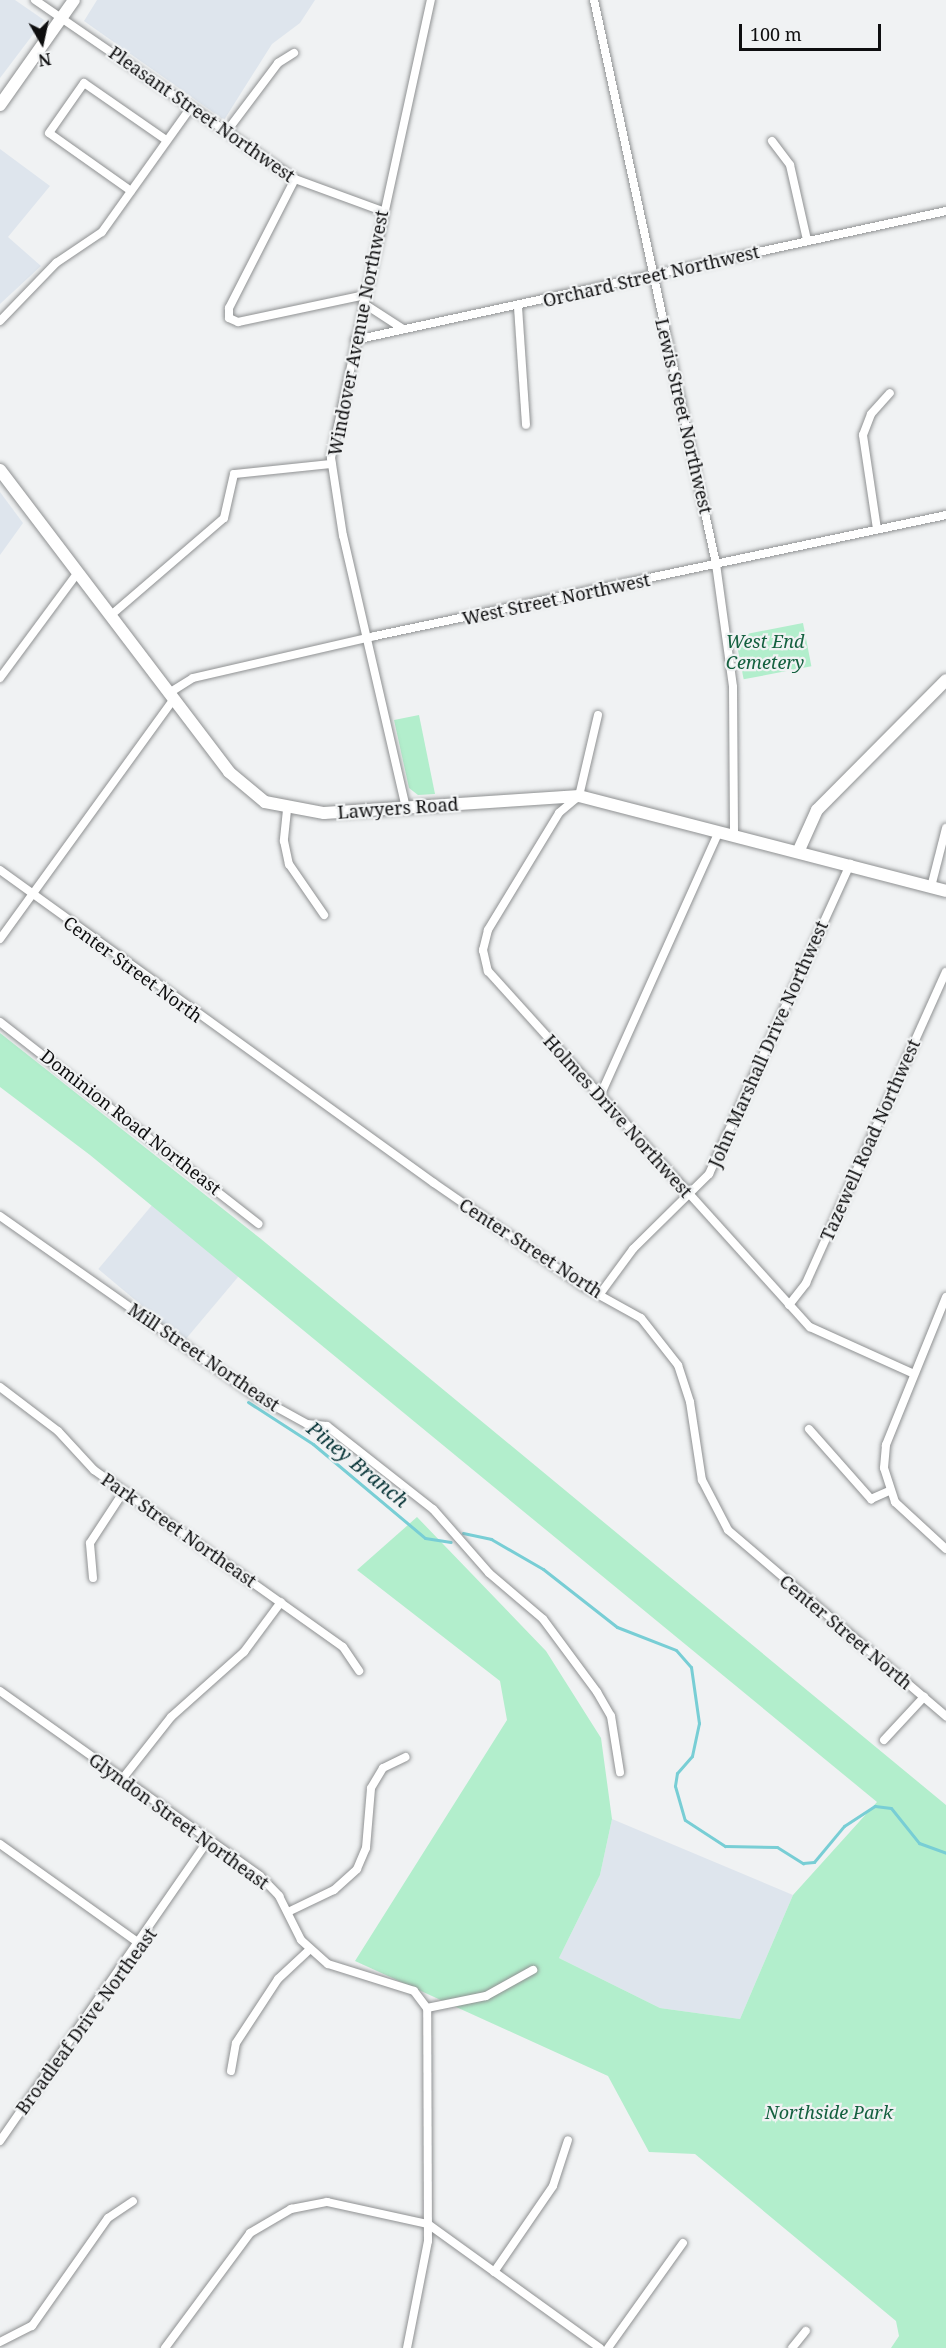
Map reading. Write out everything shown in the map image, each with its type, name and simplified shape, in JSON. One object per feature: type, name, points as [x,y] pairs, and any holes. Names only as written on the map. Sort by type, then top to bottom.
[{"type":"main road","points":[[0,105],[74,0]]},
{"type":"main road","name":"Lawyers Road","points":[[0,470],[76,574],[243,787],[287,810],[324,813],[579,796],[734,837],[799,850],[946,891]]},
{"type":"main road","points":[[799,850],[818,810],[946,680]]},
{"type":"street","name":"Pleasant Street Northwest","points":[[35,0],[295,178],[382,211]]},
{"type":"street","name":"Windover Avenue Northwest","points":[[406,808],[331,464],[382,211],[431,0]]},
{"type":"street","name":"Lewis Street Northwest","points":[[594,0],[716,564],[733,687],[734,837]]},
{"type":"street","points":[[227,131],[278,63],[294,53]]},
{"type":"street","points":[[131,190],[49,133],[54,125],[84,83],[166,140]]},
{"type":"street","points":[[0,321],[75,250],[102,232],[191,107]]},
{"type":"street","points":[[772,141],[790,165],[807,240]]},
{"type":"street","points":[[295,178],[229,318],[238,322],[364,299],[404,329]]},
{"type":"street","name":"Orchard Street Northwest","points":[[355,340],[518,307],[807,240],[946,211]]},
{"type":"street","points":[[518,307],[526,424]]},
{"type":"street","points":[[877,529],[862,441],[871,414],[890,393]]},
{"type":"street","points":[[110,616],[224,518],[234,474],[331,464]]},
{"type":"street","name":"West Street Northwest","points":[[172,696],[193,678],[368,638],[946,515]]},
{"type":"street","points":[[0,678],[76,574]]},
{"type":"street","points":[[0,939],[172,696]]},
{"type":"street","points":[[579,796],[598,715]]},
{"type":"street","name":"Holmes Drive Northwest","points":[[579,796],[559,813],[488,930],[483,950],[499,985],[789,1305],[824,1337],[914,1374]]},
{"type":"street","points":[[287,810],[284,841],[289,864],[324,915]]},
{"type":"street","points":[[931,887],[946,828]]},
{"type":"street","points":[[600,1096],[718,833]]},
{"type":"street","name":"John Marshall Drive Northwest","points":[[600,1294],[633,1248],[690,1196],[714,1166],[850,864]]},
{"type":"street","name":"Center Street North","points":[[0,870],[442,1189],[600,1294],[641,1318],[678,1365],[690,1402],[702,1480],[728,1530],[946,1716]]},
{"type":"street","name":"Tazewell Road Northwest","points":[[789,1305],[806,1283],[946,972]]},
{"type":"street","name":"Dominion Road Northeast","points":[[0,1022],[259,1224]]},
{"type":"street","name":"Mill Street Northeast","points":[[0,1216],[258,1397],[307,1424],[327,1426],[432,1509],[489,1573],[543,1618],[597,1692],[611,1716],[621,1772]]},
{"type":"street","points":[[946,1297],[886,1445],[884,1468],[889,1491],[903,1512],[946,1549]]},
{"type":"street","name":"Park Street Northeast","points":[[0,1387],[124,1491],[343,1647],[359,1671]]},
{"type":"street","points":[[809,1429],[871,1499],[889,1491]]},
{"type":"street","points":[[93,1578],[90,1543],[124,1491]]},
{"type":"street","points":[[123,1778],[171,1717],[244,1652],[281,1602]]},
{"type":"street","name":"Glyndon Street Northeast","points":[[0,1691],[209,1839],[268,1884],[288,1912],[309,1950]]},
{"type":"street","points":[[884,1740],[924,1697]]},
{"type":"street","points":[[288,1912],[334,1890],[357,1869],[366,1848],[371,1788],[384,1768],[406,1757]]},
{"type":"street","name":"Broadleaf Drive Northeast","points":[[0,2141],[140,1944],[209,1839]]},
{"type":"street","points":[[0,1844],[140,1944]]},
{"type":"street","points":[[231,2071],[236,2043],[278,1979],[309,1950],[346,1971],[414,1991],[427,2008],[428,2224],[421,2300],[407,2348]]},
{"type":"street","points":[[427,2008],[486,1996],[533,1970]]},
{"type":"street","points":[[494,2272],[553,2186],[568,2140]]},
{"type":"street","points":[[0,2342],[32,2326],[108,2218],[133,2201]]},
{"type":"street","points":[[165,2348],[239,2244],[276,2215],[308,2204],[343,2203],[428,2224],[600,2348]]},
{"type":"street","points":[[608,2348],[683,2243]]},
{"type":"street","points":[[792,2348],[806,2331]]},
{"type":"shaded area","points":[[0,0],[15,0],[44,20],[0,78]]},
{"type":"shaded area","points":[[97,0],[315,0],[300,23],[272,44],[224,120],[84,21]]},
{"type":"shaded area","points":[[0,149],[50,186],[8,237],[41,266],[0,304]]},
{"type":"shaded area","points":[[0,492],[23,523],[0,555]]},
{"type":"shaded area","points":[[153,1204],[239,1276],[184,1341],[98,1269]]},
{"type":"shaded area","points":[[612,1819],[793,1895],[740,2019],[660,2008],[559,1958],[600,1875]]},
{"type":"green space","name":"West End Cemetery","points":[[803,623],[811,666],[744,679],[735,636]]},
{"type":"green space","points":[[419,715],[435,794],[418,795],[409,788],[394,720]]},
{"type":"green space","name":"Northside Park","points":[[0,1033],[261,1239],[946,1805],[946,2348],[891,2348],[899,2336],[896,2321],[695,2154],[649,2152],[608,2076],[355,1961],[507,1720],[500,1681],[357,1570],[417,1517],[546,1651],[601,1738],[612,1819],[600,1875],[559,1958],[660,2008],[740,2019],[793,1895],[877,1802],[90,1155],[0,1087]]},
{"type":"waterway","name":"Piney Branch","points":[[248,1402],[313,1444],[425,1538],[451,1542]]},
{"type":"waterway","name":"Piney Branch","points":[[463,1533],[491,1539],[543,1569],[617,1627],[676,1650],[691,1667],[699,1723],[692,1756],[677,1773],[675,1786],[685,1820],[725,1846],[777,1847],[803,1863],[814,1862],[844,1826],[875,1806],[891,1808],[919,1843],[946,1853]]}]
